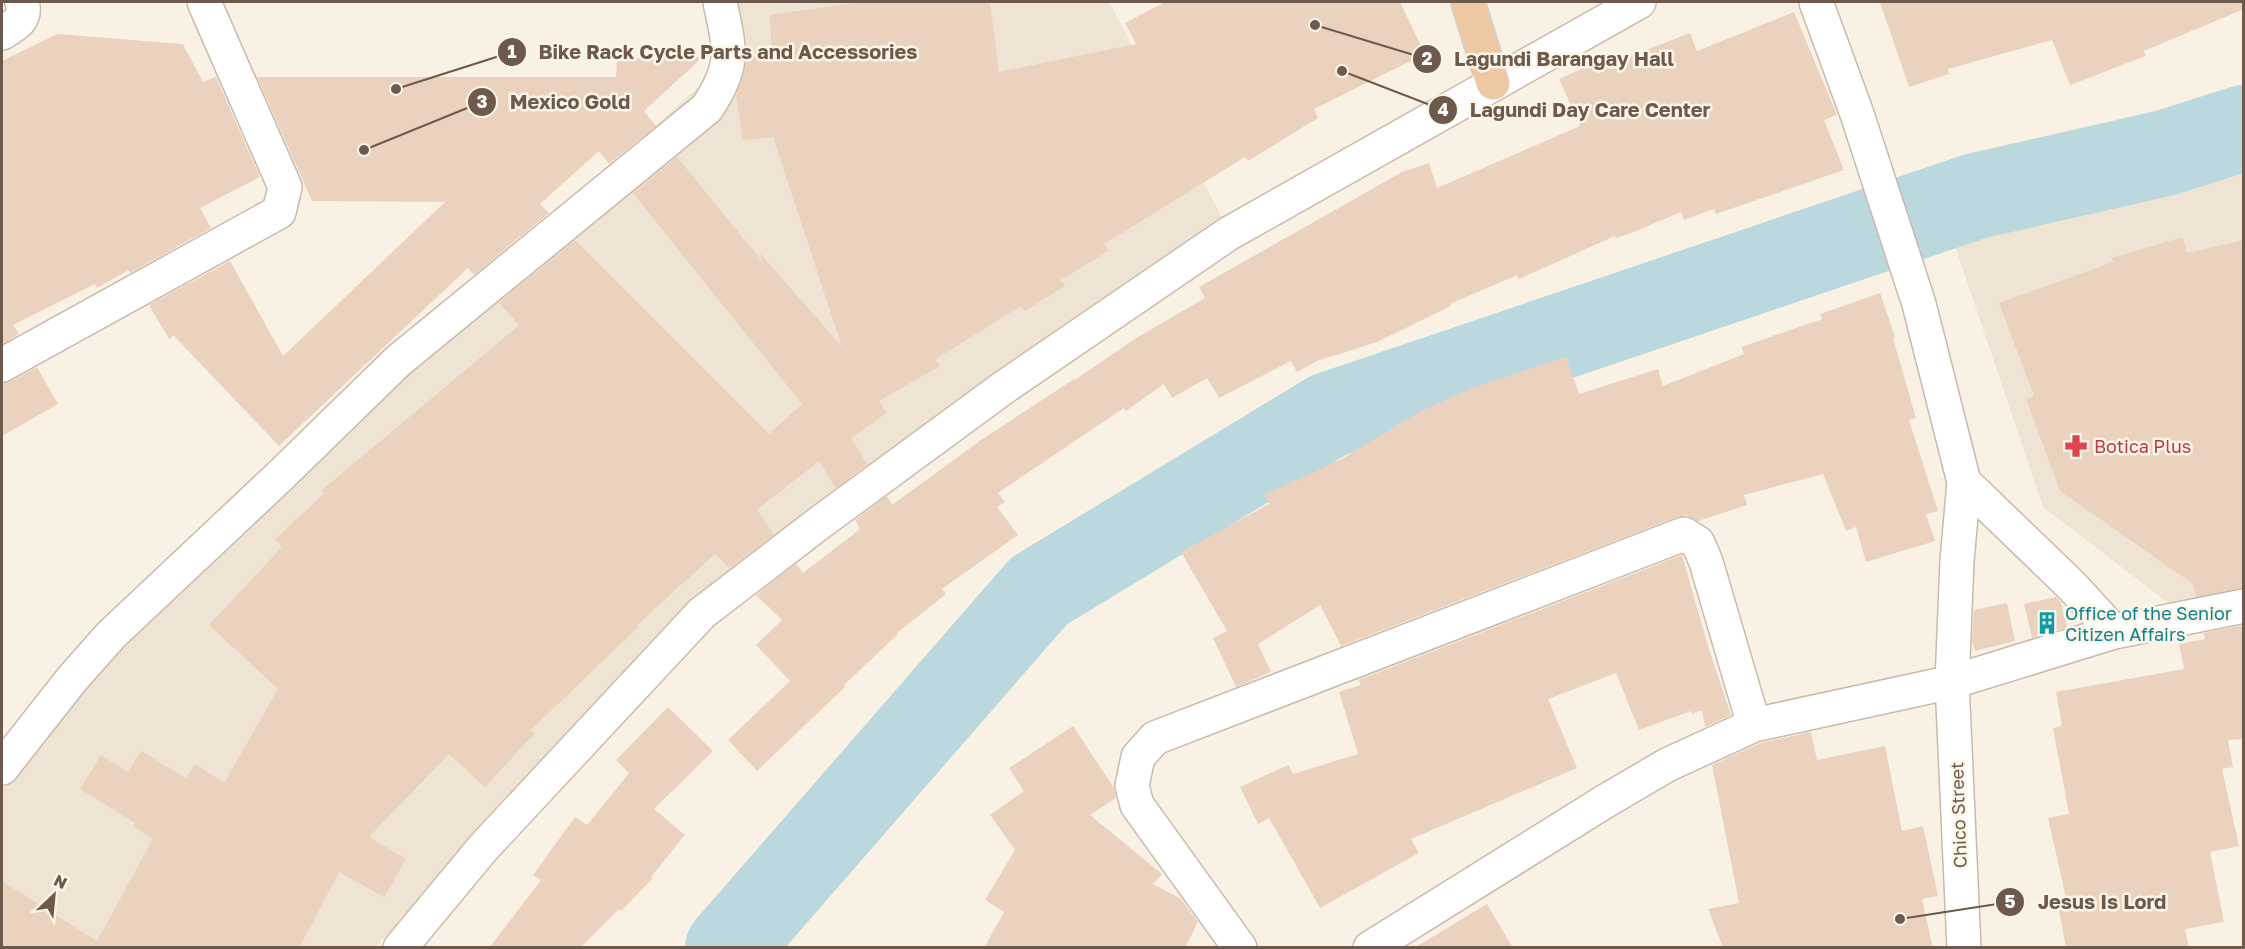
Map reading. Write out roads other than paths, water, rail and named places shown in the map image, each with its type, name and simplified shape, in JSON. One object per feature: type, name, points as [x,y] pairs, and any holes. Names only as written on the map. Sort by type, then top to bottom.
[{"type":"highway","points":[[1468,2],[1493,83]]},
{"type":"street","points":[[2,33],[17,25],[24,10],[22,2]]},
{"type":"street","points":[[2,365],[279,212],[285,187],[204,2]]},
{"type":"street","points":[[2,768],[72,679],[111,634],[280,476],[398,361],[707,108],[717,93],[727,70],[730,49],[720,2]]},
{"type":"street","points":[[400,948],[483,848],[702,613],[818,524],[1003,388],[1228,234],[1640,2]]},
{"type":"street","points":[[1816,2],[1857,114],[1919,304],[1964,482],[2072,586],[2114,632]]},
{"type":"street","name":"Chico Street","points":[[1964,482],[1957,561],[1952,682],[1964,948]]},
{"type":"street","points":[[1240,948],[1137,805],[1132,786],[1138,757],[1155,738],[1684,534],[1698,543],[1706,562],[1754,725]]},
{"type":"street","points":[[1370,948],[1667,765],[1754,725],[1952,682],[2114,632],[2244,606]]},
{"type":"waterway","points":[[728,948],[1039,591],[1329,415],[1976,196],[2165,153],[2244,128]]},
{"type":"place","name":"Lagundi Barangay Hall","points":[[1315,25]]},
{"type":"place","name":"Lagundi Day Care Center","points":[[1342,71]]},
{"type":"place","name":"Bike Rack Cycle Parts and Accessories","points":[[396,89]]},
{"type":"place","name":"Mexico Gold","points":[[364,150]]},
{"type":"place","name":"Botica Plus","points":[[2076,446]]},
{"type":"place","name":"Office of the Senior Citizen Affairs","points":[[2047,623]]},
{"type":"place","name":"Jesus Is Lord","points":[[1900,919]]}]
